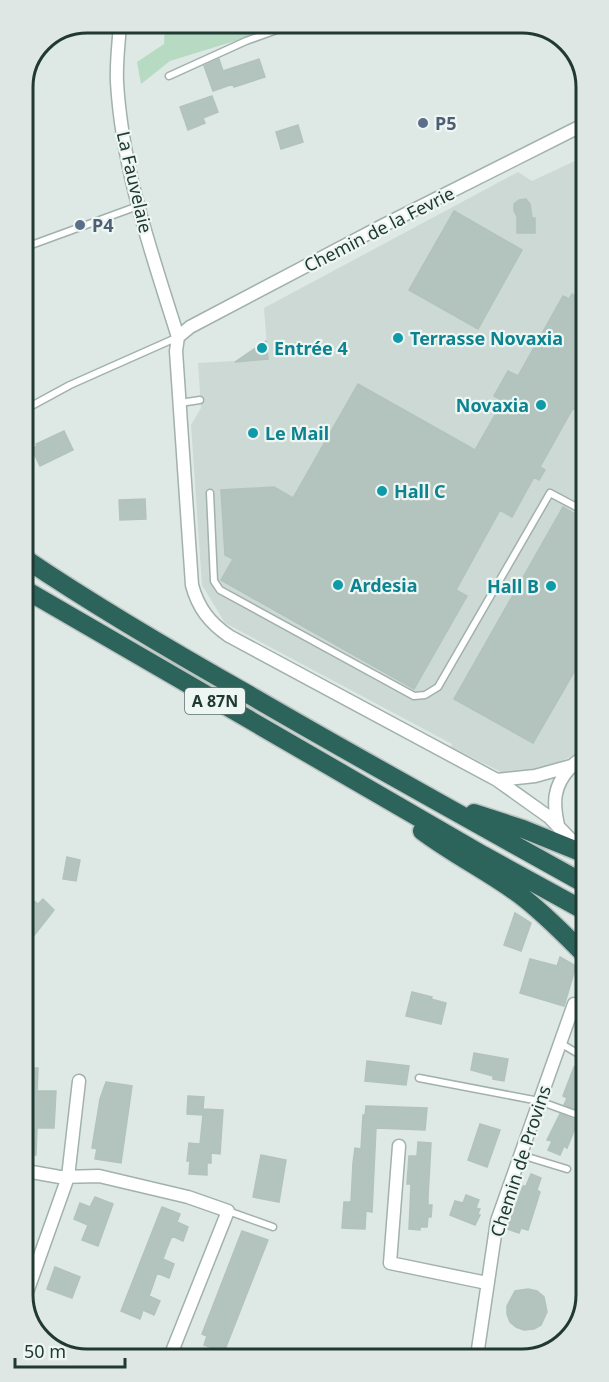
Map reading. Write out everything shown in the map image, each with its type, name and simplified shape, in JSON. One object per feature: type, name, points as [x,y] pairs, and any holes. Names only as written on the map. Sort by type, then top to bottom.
[{"type":"highway","name":"A 87N","points":[[33,564],[90,602],[211,673],[576,879]]},
{"type":"highway","name":"A 87N","points":[[33,594],[483,855],[576,906]]},
{"type":"highway","points":[[354,780],[443,847],[520,895],[576,947]]},
{"type":"highway","points":[[433,799],[523,829],[576,850]]},
{"type":"street","name":"La Fauvelaie","points":[[119,33],[117,82],[127,155],[138,206],[178,337],[176,351],[192,585],[195,597],[204,614],[229,636],[497,780],[533,804],[576,844]]},
{"type":"street","name":"Chemin de la Fevrie","points":[[178,337],[190,327],[371,232],[576,129]]},
{"type":"street","points":[[559,826],[555,795],[559,783],[576,762]]},
{"type":"street","points":[[497,780],[535,776],[571,766]]},
{"type":"street","name":"Chemin de Provins","points":[[478,1349],[497,1221],[539,1101],[555,1073],[560,1043],[574,1004]]},
{"type":"street","points":[[33,1275],[68,1177],[79,1081]]},
{"type":"street","points":[[399,1146],[390,1263],[487,1283]]},
{"type":"street","points":[[33,1172],[68,1177],[99,1176],[188,1197],[228,1210],[173,1349]]},
{"type":"lane","points":[[169,76],[268,33]]},
{"type":"lane","points":[[33,244],[138,206]]},
{"type":"lane","points":[[33,405],[69,385],[178,337]]},
{"type":"lane","points":[[180,403],[200,400]]},
{"type":"lane","points":[[210,493],[214,581],[220,590],[414,696],[425,695],[438,687],[550,493],[576,507]]},
{"type":"lane","points":[[560,1043],[576,1052]]},
{"type":"lane","points":[[419,1078],[539,1101],[576,1114]]},
{"type":"lane","points":[[520,1154],[567,1169]]},
{"type":"lane","points":[[228,1210],[273,1227]]},
{"type":"shaded area","points":[[576,160],[576,752],[545,769],[505,774],[451,747],[452,744],[225,623],[202,585],[191,425],[201,408],[198,363],[268,359],[264,308],[518,172],[532,181]]},
{"type":"green space","points":[[165,33],[250,33],[251,36],[170,61],[141,84],[137,62],[164,44]]},
{"type":"building","points":[[219,59],[223,71],[259,59],[265,77],[213,91],[204,66]]},
{"type":"building","points":[[212,96],[218,112],[203,118],[205,123],[188,130],[180,107]]},
{"type":"building","points":[[298,125],[303,142],[281,149],[276,132]]},
{"type":"building","points":[[526,199],[530,204],[532,218],[535,218],[535,233],[517,233],[514,204]]},
{"type":"building","points":[[454,211],[522,250],[478,329],[409,290]]},
{"type":"building","points":[[572,294],[576,296],[576,410],[573,408],[540,467],[545,470],[539,480],[534,477],[512,517],[500,510],[456,590],[467,596],[414,689],[221,580],[233,559],[225,555],[221,490],[274,487],[293,498],[358,384],[475,450],[503,401],[494,396],[508,371],[518,376],[563,296],[569,299]]},
{"type":"building","name":"Entrée 4","points":[[266,341],[268,359],[235,362]]},
{"type":"building","points":[[64,431],[73,450],[40,466],[33,451],[36,444]]},
{"type":"building","points":[[145,499],[146,519],[120,520],[119,500]]},
{"type":"building","name":"Hall B","points":[[563,507],[576,514],[576,669],[533,743],[454,699]]},
{"type":"building","points":[[67,857],[80,860],[76,881],[63,879]]},
{"type":"building","points":[[43,899],[54,910],[33,937],[33,902],[38,904]]},
{"type":"building","points":[[515,913],[531,923],[521,951],[504,945]]},
{"type":"building","points":[[560,957],[576,966],[564,1006],[520,993],[530,959],[557,966]]},
{"type":"building","points":[[412,992],[446,1003],[441,1024],[406,1016]]},
{"type":"building","points":[[474,1053],[508,1059],[504,1081],[471,1070]]},
{"type":"building","points":[[367,1061],[409,1066],[406,1085],[365,1081]]},
{"type":"building","points":[[576,1066],[576,1109],[564,1105],[567,1098],[563,1096]]},
{"type":"building","points":[[33,1068],[38,1068],[37,1091],[56,1091],[54,1128],[37,1128],[36,1155],[33,1155]]},
{"type":"building","points":[[106,1082],[132,1086],[121,1163],[95,1159],[97,1149],[92,1148],[100,1099]]},
{"type":"building","points":[[188,1096],[204,1097],[203,1109],[223,1110],[220,1154],[211,1153],[211,1163],[207,1163],[207,1175],[189,1174],[190,1161],[187,1161],[189,1143],[200,1144],[203,1115],[187,1114]]},
{"type":"building","points":[[366,1106],[427,1108],[425,1130],[376,1128],[372,1212],[366,1211],[365,1229],[342,1228],[344,1202],[351,1202],[355,1148],[361,1149],[363,1115],[365,1115]]},
{"type":"building","points":[[560,1114],[576,1120],[567,1148],[564,1146],[560,1155],[548,1150],[552,1141],[547,1140]]},
{"type":"building","points":[[480,1124],[500,1130],[487,1167],[468,1160]]},
{"type":"building","points":[[418,1142],[431,1143],[428,1205],[432,1205],[431,1217],[428,1217],[427,1227],[420,1227],[420,1230],[409,1229],[411,1184],[407,1184],[409,1156],[417,1156]]},
{"type":"building","points":[[261,1155],[286,1160],[279,1202],[253,1197]]},
{"type":"building","points":[[531,1174],[541,1178],[537,1190],[540,1192],[528,1230],[521,1228],[519,1233],[507,1229],[523,1186],[526,1186]]},
{"type":"building","points":[[466,1195],[479,1200],[476,1208],[480,1209],[478,1214],[480,1215],[475,1225],[450,1215],[455,1201],[463,1203]]},
{"type":"building","points":[[95,1197],[113,1204],[98,1246],[82,1240],[88,1225],[74,1219],[80,1203],[90,1207]]},
{"type":"building","points":[[162,1207],[180,1214],[177,1222],[188,1227],[183,1241],[172,1236],[167,1248],[163,1259],[174,1264],[169,1278],[157,1273],[149,1296],[160,1301],[154,1315],[143,1310],[140,1319],[121,1311]]},
{"type":"building","points":[[242,1231],[268,1240],[225,1349],[215,1349],[204,1345],[207,1336],[202,1334]]},
{"type":"building","points":[[55,1267],[80,1277],[72,1298],[47,1289]]},
{"type":"building","points":[[528,1289],[537,1291],[544,1297],[547,1312],[541,1325],[534,1329],[524,1330],[510,1322],[507,1306],[515,1291]]},
{"type":"place","name":"P5","points":[[423,123]]},
{"type":"place","name":"P4","points":[[80,225]]},
{"type":"place","name":"Terrasse Novaxia","points":[[398,338]]},
{"type":"place","name":"Entrée 4","points":[[262,348]]},
{"type":"place","name":"Novaxia","points":[[541,405]]},
{"type":"place","name":"Le Mail","points":[[253,433]]},
{"type":"place","name":"Hall C","points":[[382,491]]},
{"type":"place","name":"Ardesia","points":[[338,585]]},
{"type":"place","name":"Hall B","points":[[551,586]]}]
